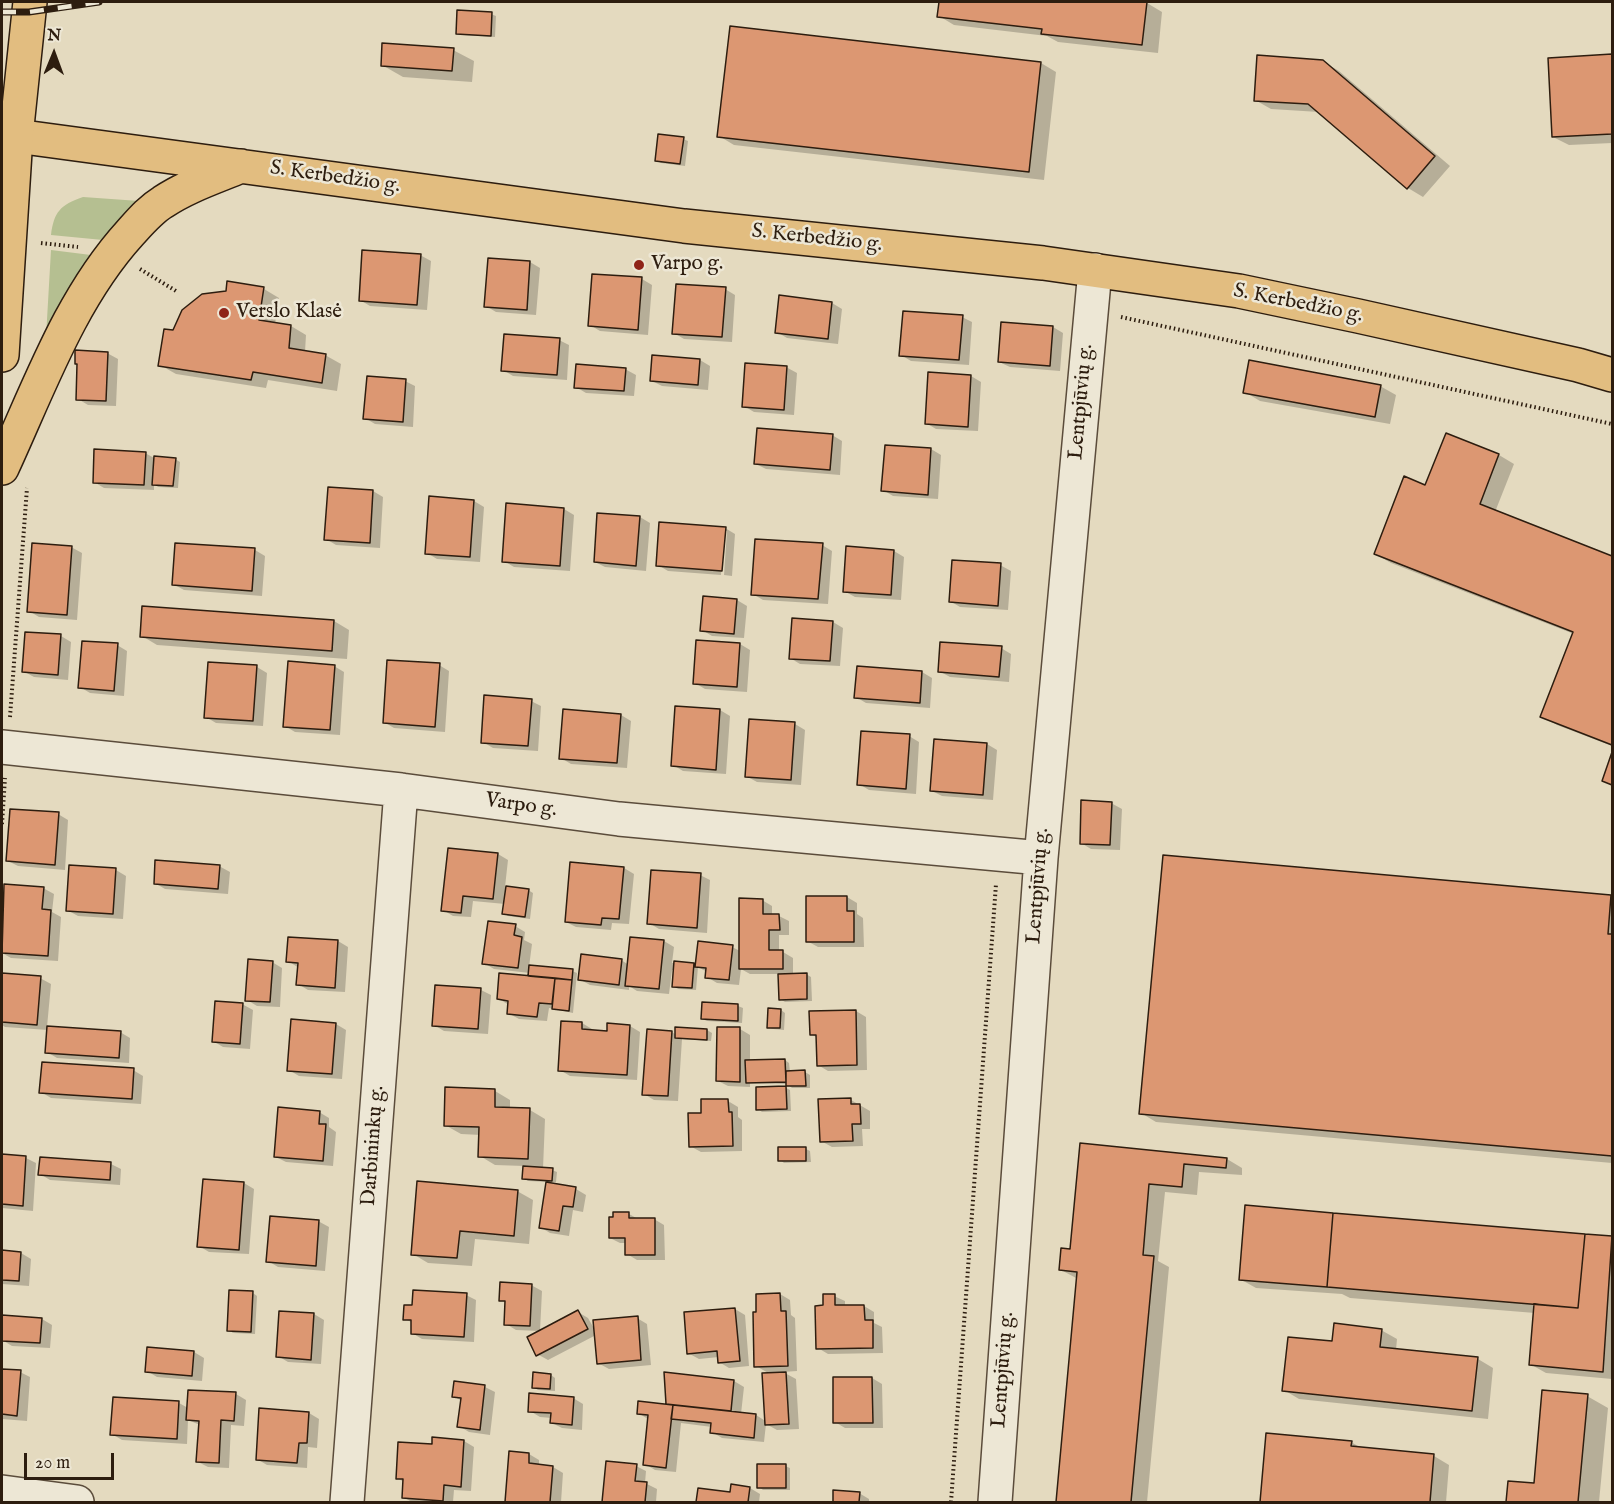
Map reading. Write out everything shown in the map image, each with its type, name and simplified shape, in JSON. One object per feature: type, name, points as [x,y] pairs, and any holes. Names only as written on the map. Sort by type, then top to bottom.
[{"type":"main road","points":[[2,355],[16,136],[30,2]]},
{"type":"main road","name":"S. Kerbedžio g.","points":[[16,136],[684,226],[1095,270],[1239,291],[1358,315],[1578,365],[1612,375]]},
{"type":"main road","points":[[15,472],[66,327],[93,280],[143,218],[160,203],[182,190],[243,166]]},
{"type":"street","name":"Lentpjūvių g.","points":[[995,1503],[1041,858],[1095,270]]},
{"type":"street","name":"Varpo g.","points":[[4,747],[401,790],[619,819],[1041,858]]},
{"type":"street","name":"Darbininkų g.","points":[[347,1503],[401,790]]},
{"type":"street","points":[[2,1492],[77,1503]]},
{"type":"path","points":[[10,239],[114,252],[176,291]]},
{"type":"path","points":[[1091,310],[1612,424]]},
{"type":"path","points":[[2,824],[15,472]]},
{"type":"path","points":[[951,1503],[998,854]]},
{"type":"green space","points":[[83,197],[139,201],[114,225],[103,240],[51,235],[54,220],[60,210]]},
{"type":"green space","points":[[51,250],[91,255],[73,284],[46,337]]},
{"type":"building","points":[[939,2],[1147,2],[1142,45],[1041,34],[1042,29],[937,17]]},
{"type":"building","points":[[457,10],[492,12],[491,36],[456,34]]},
{"type":"building","points":[[730,26],[1041,62],[1029,172],[717,137]]},
{"type":"building","points":[[382,43],[454,48],[452,71],[381,66]]},
{"type":"building","points":[[1612,54],[1612,134],[1552,137],[1548,58]]},
{"type":"building","points":[[1257,55],[1323,60],[1435,156],[1407,189],[1308,104],[1254,101]]},
{"type":"building","points":[[658,134],[684,137],[680,164],[655,161]]},
{"type":"building","points":[[362,250],[421,254],[417,305],[359,301]]},
{"type":"building","points":[[488,258],[530,261],[527,310],[484,307]]},
{"type":"building","points":[[592,274],[642,277],[638,330],[588,326]]},
{"type":"building","points":[[227,281],[264,287],[259,320],[291,325],[289,348],[326,354],[322,383],[253,372],[251,380],[158,366],[164,329],[173,330],[182,310],[202,294],[226,291]]},
{"type":"building","points":[[676,284],[726,287],[722,337],[672,334]]},
{"type":"building","points":[[779,295],[832,302],[828,339],[775,333]]},
{"type":"building","points":[[903,311],[963,315],[959,360],[899,356]]},
{"type":"building","points":[[1001,322],[1053,326],[1050,366],[998,362]]},
{"type":"building","points":[[504,334],[560,338],[557,375],[501,371]]},
{"type":"building","points":[[75,350],[108,352],[106,401],[76,400]]},
{"type":"building","points":[[652,355],[700,359],[698,385],[650,381]]},
{"type":"building","points":[[1249,360],[1381,385],[1375,417],[1243,393]]},
{"type":"building","points":[[745,363],[787,366],[784,410],[742,407]]},
{"type":"building","points":[[576,364],[626,368],[624,391],[574,388]]},
{"type":"building","points":[[928,372],[971,375],[968,427],[925,424]]},
{"type":"building","points":[[367,376],[406,379],[403,422],[363,419]]},
{"type":"building","points":[[757,428],[833,434],[830,470],[754,464]]},
{"type":"building","points":[[1446,433],[1499,454],[1480,504],[1612,556],[1612,745],[1540,717],[1573,632],[1374,554],[1404,476],[1425,485]]},
{"type":"building","points":[[885,445],[931,448],[928,495],[881,491]]},
{"type":"building","points":[[94,449],[146,452],[144,485],[93,483]]},
{"type":"building","points":[[154,456],[176,458],[173,486],[152,485]]},
{"type":"building","points":[[328,487],[373,490],[370,543],[324,540]]},
{"type":"building","points":[[429,496],[474,500],[470,557],[425,554]]},
{"type":"building","points":[[506,503],[564,508],[560,566],[502,562]]},
{"type":"building","points":[[597,513],[640,516],[636,566],[594,562]]},
{"type":"building","points":[[659,522],[726,527],[722,571],[656,566]]},
{"type":"building","points":[[755,539],[823,543],[818,599],[751,595]]},
{"type":"building","points":[[32,543],[72,546],[67,615],[27,612]]},
{"type":"building","points":[[175,543],[255,548],[252,591],[172,585]]},
{"type":"building","points":[[846,546],[894,550],[891,595],[843,592]]},
{"type":"building","points":[[952,560],[1001,563],[998,606],[949,602]]},
{"type":"building","points":[[703,596],[737,599],[734,634],[700,631]]},
{"type":"building","points":[[142,606],[334,620],[332,651],[140,637]]},
{"type":"building","points":[[792,618],[833,621],[830,661],[789,659]]},
{"type":"building","points":[[25,632],[61,634],[58,675],[22,672]]},
{"type":"building","points":[[696,640],[740,643],[737,687],[693,684]]},
{"type":"building","points":[[82,641],[118,643],[114,691],[78,688]]},
{"type":"building","points":[[940,642],[1002,646],[999,677],[938,672]]},
{"type":"building","points":[[387,660],[440,663],[435,727],[383,723]]},
{"type":"building","points":[[288,661],[335,665],[330,730],[283,727]]},
{"type":"building","points":[[208,662],[257,665],[253,721],[204,718]]},
{"type":"building","points":[[857,666],[922,671],[920,703],[854,698]]},
{"type":"building","points":[[484,695],[532,699],[528,746],[481,743]]},
{"type":"building","points":[[675,706],[720,709],[716,770],[671,766]]},
{"type":"building","points":[[563,709],[621,714],[617,763],[559,759]]},
{"type":"building","points":[[749,719],[795,722],[791,780],[745,777]]},
{"type":"building","points":[[861,731],[910,734],[906,789],[857,785]]},
{"type":"building","points":[[934,739],[987,743],[983,795],[930,791]]},
{"type":"building","points":[[1612,752],[1612,785],[1602,781]]},
{"type":"building","points":[[1081,800],[1112,802],[1110,845],[1080,844]]},
{"type":"building","points":[[10,809],[59,812],[55,865],[6,861]]},
{"type":"building","points":[[448,848],[498,853],[493,899],[463,896],[461,913],[441,911]]},
{"type":"building","points":[[1163,855],[1611,895],[1608,934],[1612,934],[1612,1156],[1139,1114]]},
{"type":"building","points":[[155,860],[220,865],[218,889],[154,884]]},
{"type":"building","points":[[570,862],[624,867],[619,919],[602,918],[601,925],[565,922]]},
{"type":"building","points":[[69,865],[116,868],[113,914],[66,911]]},
{"type":"building","points":[[651,870],[701,873],[697,928],[647,924]]},
{"type":"building","points":[[4,884],[44,887],[42,909],[51,910],[48,956],[2,953]]},
{"type":"building","points":[[506,886],[529,889],[525,917],[502,914]]},
{"type":"building","points":[[806,896],[847,896],[847,911],[854,911],[854,942],[806,942]]},
{"type":"building","points":[[739,898],[763,899],[763,914],[779,914],[780,930],[769,930],[769,950],[783,950],[783,969],[739,969]]},
{"type":"building","points":[[488,921],[516,924],[514,935],[522,937],[518,968],[482,964]]},
{"type":"building","points":[[288,937],[338,940],[335,988],[296,985],[298,963],[286,962]]},
{"type":"building","points":[[630,937],[664,940],[659,989],[625,986]]},
{"type":"building","points":[[698,941],[733,945],[729,980],[705,978],[706,968],[695,967]]},
{"type":"building","points":[[581,954],[622,959],[619,985],[578,980]]},
{"type":"building","points":[[248,959],[273,961],[270,1002],[245,1001]]},
{"type":"building","points":[[674,961],[694,963],[692,988],[672,987]]},
{"type":"building","points":[[529,965],[573,969],[572,980],[528,976]]},
{"type":"building","points":[[2,973],[41,976],[37,1025],[2,1022]]},
{"type":"building","points":[[499,973],[555,978],[552,1004],[539,1003],[537,1017],[507,1014],[508,1001],[497,999]]},
{"type":"building","points":[[807,973],[807,999],[779,1000],[778,974]]},
{"type":"building","points":[[555,978],[572,980],[569,1011],[552,1009]]},
{"type":"building","points":[[435,985],[481,988],[478,1029],[432,1026]]},
{"type":"building","points":[[215,1001],[243,1003],[240,1044],[212,1042]]},
{"type":"building","points":[[702,1002],[738,1004],[738,1021],[701,1019]]},
{"type":"building","points":[[768,1008],[781,1009],[780,1028],[767,1028]]},
{"type":"building","points":[[856,1010],[857,1065],[817,1066],[816,1035],[810,1035],[809,1011]]},
{"type":"building","points":[[291,1019],[336,1023],[332,1074],[287,1071]]},
{"type":"building","points":[[561,1021],[582,1022],[582,1029],[607,1031],[607,1023],[630,1025],[627,1075],[558,1071]]},
{"type":"building","points":[[47,1026],[121,1031],[119,1058],[45,1053]]},
{"type":"building","points":[[675,1027],[707,1029],[707,1040],[675,1038]]},
{"type":"building","points":[[717,1027],[740,1027],[740,1082],[716,1081]]},
{"type":"building","points":[[647,1029],[672,1031],[668,1096],[642,1095]]},
{"type":"building","points":[[785,1059],[786,1082],[746,1083],[745,1060]]},
{"type":"building","points":[[42,1062],[134,1068],[132,1099],[39,1093]]},
{"type":"building","points":[[805,1070],[806,1086],[786,1086],[786,1071]]},
{"type":"building","points":[[786,1086],[787,1109],[756,1110],[756,1087]]},
{"type":"building","points":[[445,1087],[495,1089],[495,1107],[530,1108],[528,1159],[478,1157],[479,1127],[444,1126]]},
{"type":"building","points":[[851,1098],[851,1104],[860,1104],[861,1124],[852,1124],[853,1141],[820,1142],[818,1099]]},
{"type":"building","points":[[701,1099],[728,1099],[729,1112],[732,1112],[733,1146],[689,1147],[688,1113],[701,1113]]},
{"type":"building","points":[[278,1107],[320,1111],[319,1124],[326,1124],[323,1161],[274,1157]]},
{"type":"building","points":[[1080,1143],[1227,1158],[1226,1168],[1184,1164],[1182,1187],[1149,1184],[1143,1255],[1154,1256],[1131,1502],[1056,1502],[1077,1272],[1059,1270],[1061,1248],[1070,1249]]},
{"type":"building","points":[[778,1147],[806,1147],[806,1161],[778,1161]]},
{"type":"building","points":[[2,1154],[26,1156],[23,1206],[2,1204]]},
{"type":"building","points":[[40,1157],[111,1162],[110,1180],[38,1175]]},
{"type":"building","points":[[523,1166],[553,1168],[552,1181],[522,1179]]},
{"type":"building","points":[[203,1179],[244,1182],[239,1250],[197,1247]]},
{"type":"building","points":[[417,1181],[518,1190],[514,1236],[460,1231],[457,1258],[411,1255]]},
{"type":"building","points":[[546,1182],[576,1187],[573,1207],[563,1206],[559,1231],[539,1228]]},
{"type":"building","points":[[1245,1205],[1333,1213],[1327,1287],[1239,1280]]},
{"type":"building","points":[[613,1212],[629,1212],[629,1218],[655,1218],[655,1255],[625,1255],[625,1238],[609,1238],[609,1217],[613,1217]]},
{"type":"building","points":[[1333,1213],[1585,1234],[1578,1308],[1327,1287]]},
{"type":"building","points":[[270,1216],[319,1220],[316,1266],[266,1262]]},
{"type":"building","points":[[1585,1234],[1612,1236],[1603,1372],[1529,1365],[1534,1304],[1578,1308]]},
{"type":"building","points":[[2,1250],[21,1252],[19,1281],[2,1280]]},
{"type":"building","points":[[500,1282],[532,1284],[530,1326],[504,1325],[505,1301],[499,1301]]},
{"type":"building","points":[[229,1290],[253,1291],[251,1332],[227,1331]]},
{"type":"building","points":[[413,1290],[467,1293],[464,1337],[411,1334],[411,1320],[403,1320],[404,1305],[412,1305]]},
{"type":"building","points":[[780,1293],[781,1311],[786,1311],[788,1366],[754,1367],[753,1312],[756,1312],[756,1294]]},
{"type":"building","points":[[823,1294],[835,1294],[835,1305],[864,1305],[865,1320],[873,1320],[873,1348],[816,1349],[815,1306],[823,1305]]},
{"type":"building","points":[[735,1308],[740,1361],[718,1363],[717,1351],[687,1354],[684,1312]]},
{"type":"building","points":[[578,1310],[588,1329],[536,1356],[527,1337]]},
{"type":"building","points":[[279,1311],[314,1313],[311,1360],[276,1357]]},
{"type":"building","points":[[2,1315],[42,1318],[40,1343],[2,1341]]},
{"type":"building","points":[[638,1316],[641,1360],[597,1364],[593,1320]]},
{"type":"building","points":[[1334,1323],[1382,1329],[1380,1347],[1478,1357],[1472,1411],[1282,1391],[1288,1337],[1332,1341]]},
{"type":"building","points":[[147,1347],[194,1351],[192,1376],[145,1372]]},
{"type":"building","points":[[2,1369],[21,1370],[17,1416],[2,1414]]},
{"type":"building","points":[[533,1372],[551,1374],[550,1389],[532,1388]]},
{"type":"building","points":[[664,1372],[734,1380],[731,1411],[666,1404]]},
{"type":"building","points":[[786,1372],[789,1424],[765,1425],[762,1373]]},
{"type":"building","points":[[833,1377],[872,1377],[873,1423],[833,1423]]},
{"type":"building","points":[[454,1381],[485,1385],[480,1430],[457,1427],[461,1398],[452,1397]]},
{"type":"building","points":[[188,1390],[236,1392],[234,1421],[221,1420],[219,1463],[196,1462],[199,1421],[186,1420]]},
{"type":"building","points":[[1542,1390],[1588,1394],[1578,1502],[1506,1502],[1508,1481],[1534,1483]]},
{"type":"building","points":[[529,1393],[574,1397],[572,1425],[550,1423],[551,1413],[528,1412]]},
{"type":"building","points":[[113,1397],[179,1401],[177,1439],[110,1435]]},
{"type":"building","points":[[638,1401],[673,1405],[666,1468],[643,1465],[648,1415],[637,1414]]},
{"type":"building","points":[[673,1405],[756,1414],[754,1438],[710,1433],[711,1423],[671,1419]]},
{"type":"building","points":[[259,1408],[309,1412],[307,1443],[299,1443],[297,1463],[256,1460]]},
{"type":"building","points":[[1266,1433],[1352,1441],[1351,1446],[1434,1454],[1430,1502],[1260,1502]]},
{"type":"building","points":[[432,1437],[464,1440],[461,1487],[444,1485],[443,1501],[402,1498],[403,1479],[396,1479],[398,1442],[432,1444]]},
{"type":"building","points":[[509,1451],[529,1453],[529,1463],[553,1466],[550,1502],[505,1502]]},
{"type":"building","points":[[606,1461],[637,1464],[635,1481],[647,1482],[645,1502],[602,1502]]},
{"type":"building","points":[[757,1464],[786,1464],[786,1488],[757,1488]]},
{"type":"building","points":[[731,1484],[750,1487],[748,1502],[696,1502],[698,1488],[730,1492]]},
{"type":"building","points":[[833,1490],[860,1492],[859,1502],[833,1502]]},
{"type":"railway","points":[[2,12],[29,12],[99,2]]},
{"type":"place","name":"Varpo g.","points":[[639,265]]},
{"type":"place","name":"Verslo Klasė","points":[[224,313]]}]
